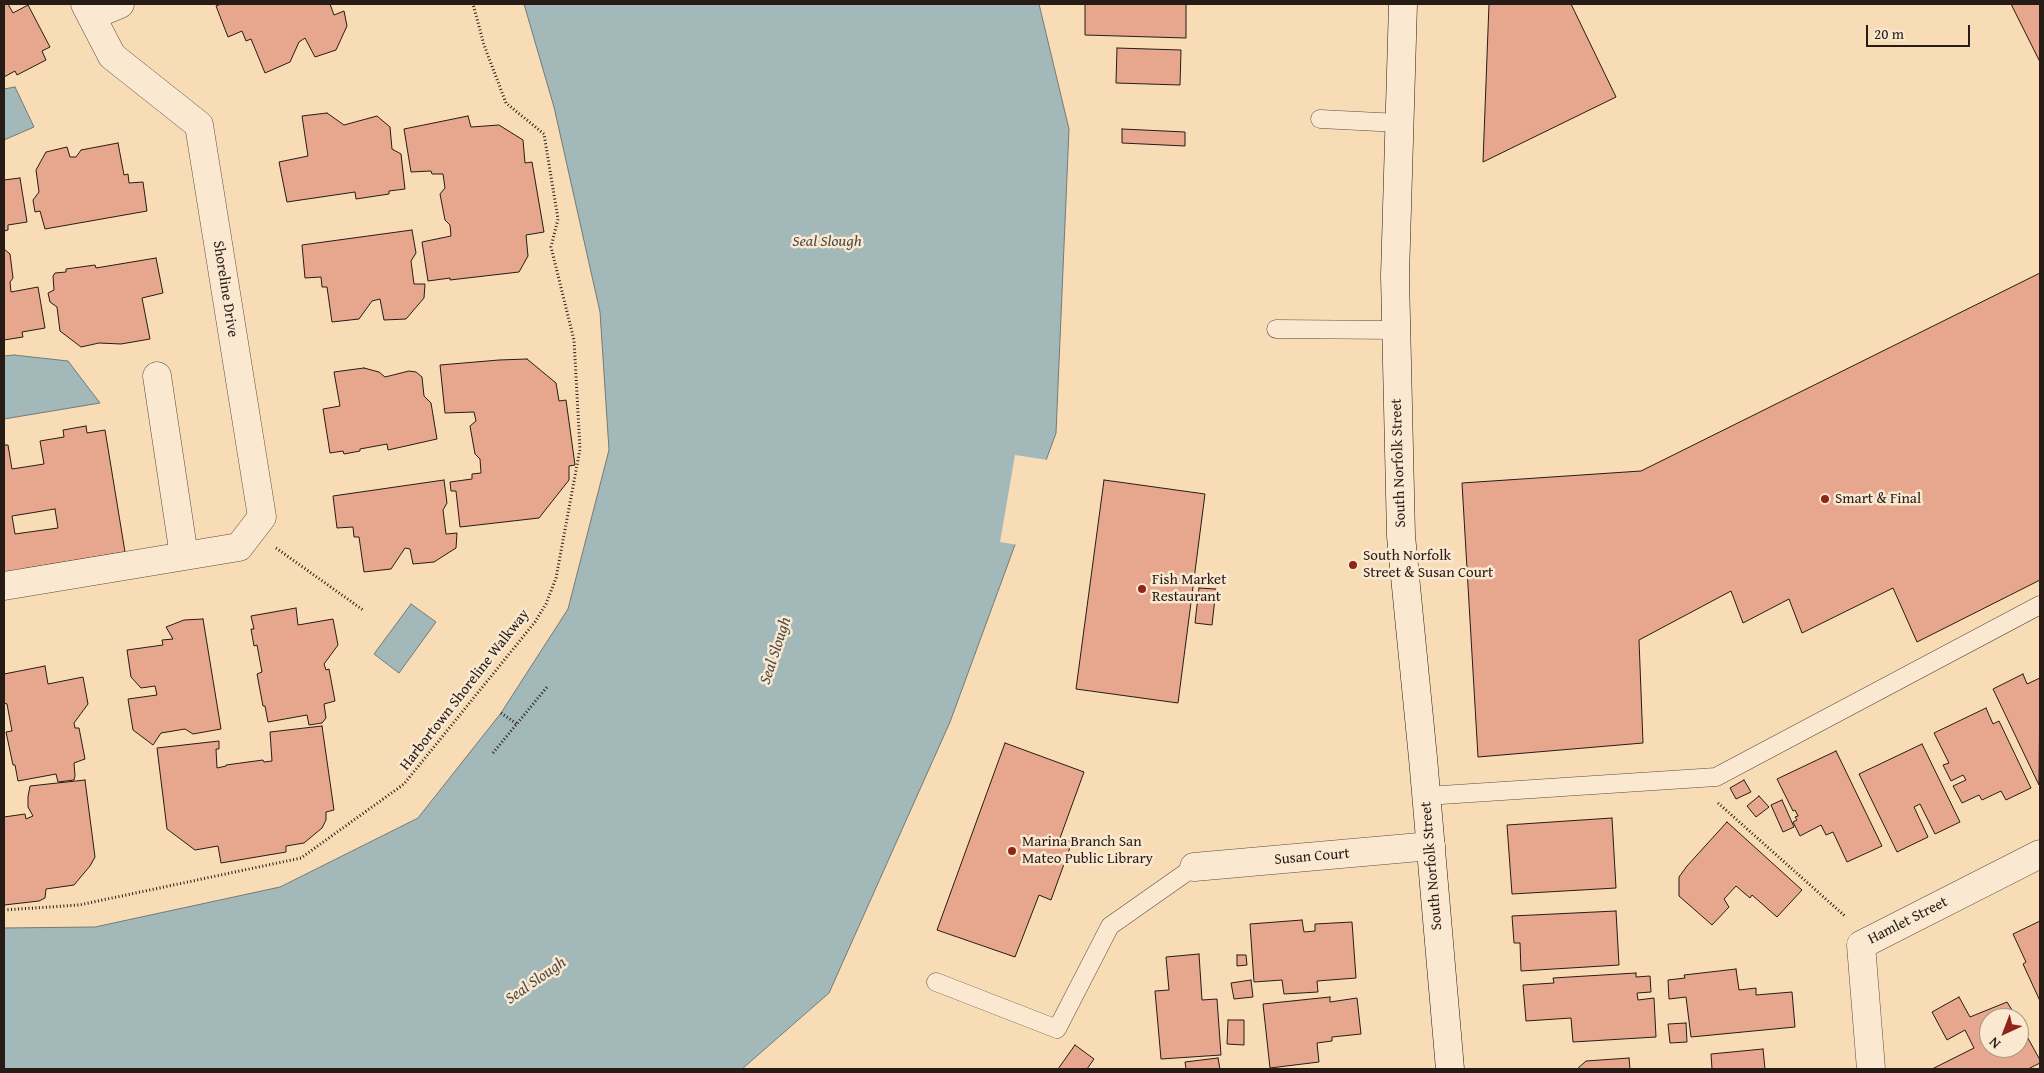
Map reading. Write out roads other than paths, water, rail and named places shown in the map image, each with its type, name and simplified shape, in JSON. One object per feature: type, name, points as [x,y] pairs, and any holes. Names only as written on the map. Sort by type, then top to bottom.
[{"type":"street","name":"Shoreline Drive","points":[[4,586],[239,547],[262,517],[199,125],[112,56],[88,10],[120,4]]},
{"type":"street","name":"South Norfolk Street","points":[[1403,4],[1395,276],[1401,536],[1450,1069]]},
{"type":"street","points":[[157,376],[184,556]]},
{"type":"street","name":"Susan Court","points":[[1194,867],[1430,846]]},
{"type":"street","name":"Hamlet Street","points":[[1871,1069],[1861,945],[2040,854]]},
{"type":"lane","points":[[1320,119],[1399,123]]},
{"type":"lane","points":[[1276,329],[1396,330]]},
{"type":"lane","points":[[1426,796],[1716,777],[2040,605]]},
{"type":"lane","points":[[936,982],[1057,1029],[1110,926],[1194,867]]},
{"type":"water","name":"Seal Slough","points":[[524,4],[1039,4],[1069,129],[1056,433],[950,722],[829,993],[742,1069],[4,1069],[4,928],[95,927],[280,887],[418,818],[501,713],[568,609],[609,450],[600,312],[554,107]]},
{"type":"water","points":[[15,87],[34,127],[4,140],[4,89]]},
{"type":"water","points":[[14,355],[68,361],[100,403],[4,419],[4,356]]},
{"type":"water","points":[[411,604],[436,622],[399,673],[374,654]]},
{"type":"place","name":"Smart & Final","points":[[1825,499]]},
{"type":"place","name":"South Norfolk Street & Susan Court","points":[[1353,565]]},
{"type":"place","name":"Fish Market Restaurant","points":[[1142,589]]},
{"type":"place","name":"Marina Branch San Mateo Public Library","points":[[1012,851]]}]
